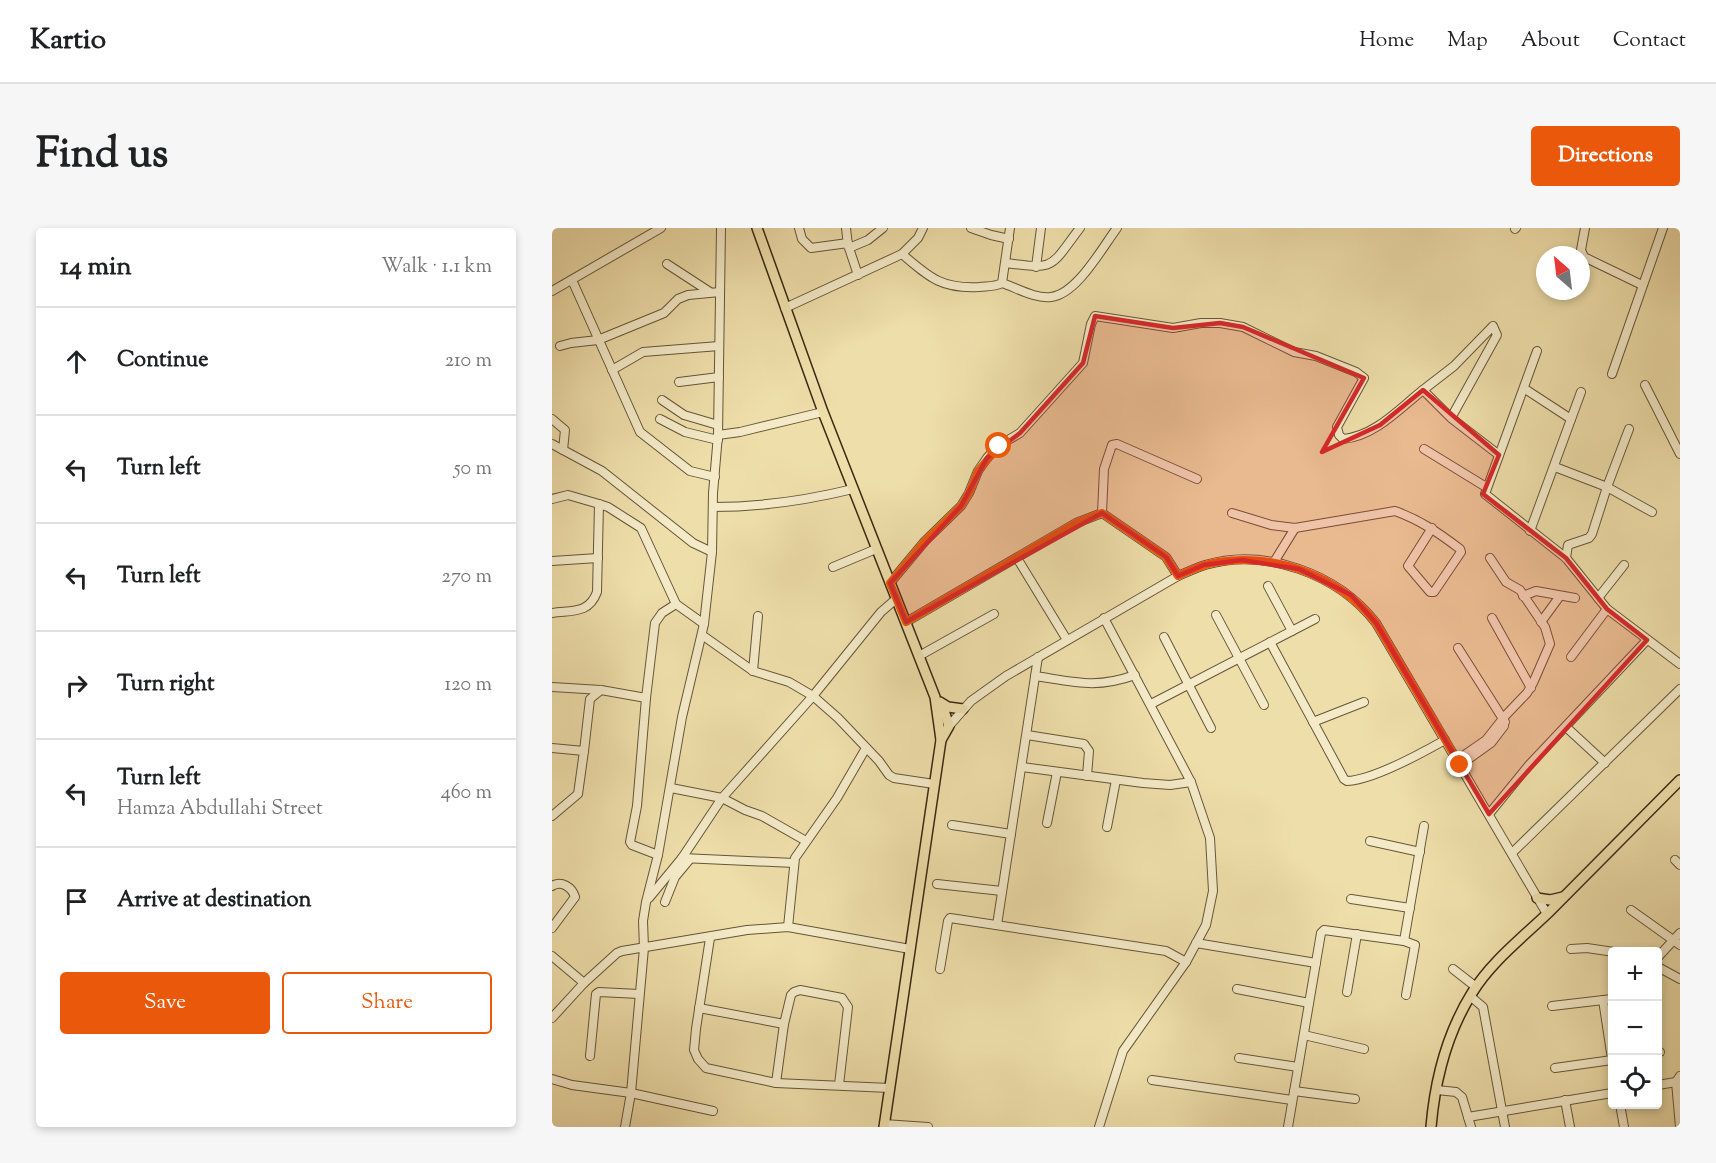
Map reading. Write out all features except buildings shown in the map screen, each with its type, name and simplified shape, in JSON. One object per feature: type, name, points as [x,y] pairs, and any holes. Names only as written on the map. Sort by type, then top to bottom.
[{"type":"main road","points":[[757,228],[823,412],[896,599],[949,726]]},
{"type":"main road","points":[[938,701],[956,710],[963,709]]},
{"type":"main road","points":[[884,1126],[941,740],[938,701]]},
{"type":"main road","points":[[939,721],[949,726]]},
{"type":"main road","points":[[941,740],[949,726]]},
{"type":"main road","points":[[1431,1127],[1446,1047],[1476,987],[1509,950],[1680,780]]},
{"type":"main road","points":[[1537,897],[1550,900],[1563,897]]},
{"type":"street","points":[[552,291],[661,228]]},
{"type":"street","points":[[624,1127],[631,1093],[644,948],[643,921],[671,788],[682,717],[694,660],[702,635],[712,552],[718,438],[721,228]]},
{"type":"street","points":[[799,228],[802,239],[811,248],[848,245],[868,240],[883,228]]},
{"type":"street","points":[[846,228],[848,245],[858,275]]},
{"type":"street","points":[[785,308],[902,254],[918,238],[923,228]]},
{"type":"street","points":[[971,228],[1009,239]]},
{"type":"street","points":[[902,254],[925,273],[946,285],[964,288],[997,286],[1002,283],[1010,228]]},
{"type":"street","points":[[1036,267],[1041,228]]},
{"type":"street","points":[[1006,263],[1036,267],[1048,266],[1057,259],[1080,228]]},
{"type":"street","points":[[1002,283],[1037,296],[1053,297],[1081,279],[1117,228]]},
{"type":"street","points":[[1585,228],[1581,250],[1584,257],[1642,285]]},
{"type":"street","points":[[1612,374],[1663,228]]},
{"type":"street","points":[[667,264],[710,292]]},
{"type":"street","points":[[572,280],[638,428],[690,471],[715,477]]},
{"type":"street","points":[[560,346],[598,340],[664,313],[678,299],[688,295],[720,292]]},
{"type":"street","points":[[890,583],[925,541],[961,506],[987,458],[999,446],[1020,433],[1083,363],[1095,316],[1173,328],[1201,323],[1220,323],[1243,327],[1293,352],[1316,356],[1356,372],[1364,378],[1337,427],[1343,439],[1353,438],[1380,425],[1454,366],[1493,326],[1497,335],[1451,418]]},
{"type":"street","points":[[612,370],[643,352],[719,346]]},
{"type":"street","points":[[1538,351],[1485,494],[1566,558],[1607,609],[1680,664]]},
{"type":"street","points":[[679,382],[719,377]]},
{"type":"street","points":[[1645,385],[1680,454]]},
{"type":"street","points":[[1525,389],[1571,419]]},
{"type":"street","points":[[1422,390],[1451,418],[1499,455]]},
{"type":"street","points":[[1530,531],[1581,392]]},
{"type":"street","points":[[662,400],[684,415],[718,425]]},
{"type":"street","points":[[660,419],[685,432],[718,438],[823,412]]},
{"type":"street","points":[[552,419],[565,430],[563,450]]},
{"type":"street","points":[[1566,558],[1568,545],[1589,538],[1592,534],[1629,429]]},
{"type":"street","points":[[552,444],[602,471],[693,543],[712,552]]},
{"type":"street","points":[[1102,513],[1104,468],[1112,446],[1117,444],[1197,478]]},
{"type":"street","points":[[1424,449],[1486,487]]},
{"type":"street","points":[[1555,467],[1607,487],[1652,512]]},
{"type":"street","points":[[713,507],[743,507],[830,495],[853,489]]},
{"type":"street","points":[[552,499],[568,495],[599,504],[608,507],[641,528],[676,604],[704,624]]},
{"type":"street","points":[[552,613],[590,607],[597,592],[599,504]]},
{"type":"street","points":[[1232,513],[1271,525],[1295,528],[1395,511],[1432,528],[1461,552],[1434,592],[1430,592],[1408,567],[1432,528]]},
{"type":"street","points":[[906,622],[1076,523],[1102,513]]},
{"type":"street","points":[[1102,513],[1166,557],[1178,576]]},
{"type":"street","points":[[1274,562],[1295,528]]},
{"type":"street","points":[[833,567],[876,549]]},
{"type":"street","points":[[552,561],[598,558]]},
{"type":"street","points":[[1017,558],[1067,640]]},
{"type":"street","points":[[1458,762],[1486,740],[1531,688],[1550,644],[1548,633],[1542,622],[1520,590],[1506,582],[1490,558]]},
{"type":"street","points":[[949,726],[963,709],[1005,676],[1178,576],[1217,562],[1242,560],[1274,562],[1299,569],[1351,595],[1376,623],[1546,914]]},
{"type":"street","points":[[1598,598],[1624,565]]},
{"type":"street","points":[[1268,586],[1292,631]]},
{"type":"street","points":[[1523,596],[1536,591],[1575,598]]},
{"type":"street","points":[[1542,622],[1560,596]]},
{"type":"street","points":[[665,902],[675,877],[722,798],[813,696],[882,612],[896,599]]},
{"type":"street","points":[[658,855],[632,845],[630,842],[641,771],[646,698],[655,623],[662,614],[676,604]]},
{"type":"street","points":[[1571,657],[1607,609]]},
{"type":"street","points":[[919,656],[994,614]]},
{"type":"street","points":[[1216,615],[1264,705]]},
{"type":"street","points":[[753,671],[758,616]]},
{"type":"street","points":[[1100,1127],[1123,1051],[1196,943],[1206,925],[1214,891],[1210,838],[1191,782],[1104,618]]},
{"type":"street","points":[[1492,618],[1531,688]]},
{"type":"street","points":[[1151,704],[1315,619]]},
{"type":"street","points":[[702,635],[753,671],[789,682],[813,696],[879,760],[889,775],[894,778],[934,784]]},
{"type":"street","points":[[1164,637],[1211,728]]},
{"type":"street","points":[[1489,814],[1529,765],[1647,640]]},
{"type":"street","points":[[1270,642],[1347,781],[1362,779],[1445,740]]},
{"type":"street","points":[[1458,648],[1504,720]]},
{"type":"street","points":[[997,925],[1038,657]]},
{"type":"street","points":[[1035,676],[1093,684],[1115,682],[1135,675]]},
{"type":"street","points":[[552,687],[601,690],[646,698]]},
{"type":"street","points":[[578,688],[590,699]]},
{"type":"street","points":[[1512,853],[1680,689]]},
{"type":"street","points":[[552,816],[578,794],[590,699],[601,690]]},
{"type":"street","points":[[1313,722],[1364,702]]},
{"type":"street","points":[[1566,727],[1605,763]]},
{"type":"street","points":[[1027,735],[1084,744],[1089,751],[1087,776]]},
{"type":"street","points":[[552,748],[584,751]]},
{"type":"street","points":[[788,927],[795,858],[837,798],[866,748]]},
{"type":"street","points":[[1022,767],[1170,785],[1191,782]]},
{"type":"street","points":[[1047,823],[1057,772]]},
{"type":"street","points":[[1107,827],[1116,780]]},
{"type":"street","points":[[671,788],[722,798],[762,816],[806,841]]},
{"type":"street","points":[[952,825],[1011,834]]},
{"type":"street","points":[[1404,941],[1424,826]]},
{"type":"street","points":[[1370,841],[1420,852]]},
{"type":"street","points":[[686,858],[794,863]]},
{"type":"street","points":[[646,902],[686,858]]},
{"type":"street","points":[[552,886],[564,884],[574,893],[575,897],[552,928]]},
{"type":"street","points":[[938,884],[1002,891]]},
{"type":"street","points":[[1351,899],[1410,908]]},
{"type":"street","points":[[1631,910],[1676,942]]},
{"type":"street","points":[[940,969],[949,919],[1166,951],[1185,962]]},
{"type":"street","points":[[552,1018],[584,982],[617,953],[747,930],[788,927],[910,949]]},
{"type":"street","points":[[1288,1127],[1321,933],[1324,930],[1357,934],[1404,941],[1416,947],[1406,995]]},
{"type":"street","points":[[1662,954],[1676,942],[1680,933]]},
{"type":"street","points":[[1347,992],[1357,934]]},
{"type":"street","points":[[710,938],[694,1050],[706,1068],[776,1083],[890,1088]]},
{"type":"street","points":[[1196,943],[1316,963]]},
{"type":"street","points":[[1570,950],[1587,948],[1608,950]]},
{"type":"street","points":[[552,956],[584,982]]},
{"type":"street","points":[[1453,969],[1476,987]]},
{"type":"street","points":[[1662,969],[1680,979]]},
{"type":"street","points":[[776,1083],[784,1024],[794,992],[800,990],[842,998],[848,1007],[839,1085]]},
{"type":"street","points":[[1237,990],[1309,1003]]},
{"type":"street","points":[[590,1056],[596,994],[599,992],[639,994]]},
{"type":"street","points":[[1470,996],[1483,1008],[1505,1127]]},
{"type":"street","points":[[1552,1006],[1608,999]]},
{"type":"street","points":[[1603,1000],[1611,1055]]},
{"type":"street","points":[[699,1008],[784,1024]]},
{"type":"street","points":[[1304,1035],[1364,1049]]},
{"type":"street","points":[[1239,1058],[1298,1067]]},
{"type":"street","points":[[1555,1068],[1608,1060]]},
{"type":"street","points":[[552,1079],[572,1085],[631,1093],[713,1111]]},
{"type":"street","points":[[1662,1084],[1678,1079],[1680,1127]]},
{"type":"street","points":[[1152,1080],[1355,1099]]},
{"type":"street","points":[[1437,1090],[1456,1092],[1462,1097],[1471,1127]]},
{"type":"street","points":[[1468,1117],[1608,1094]]},
{"type":"street","points":[[1565,1100],[1570,1127]]},
{"type":"street","points":[[1621,1109],[1624,1127]]},
{"type":"street","points":[[884,1126],[928,1127]]},
{"type":"highlighted area","points":[[1095,316],[1173,328],[1220,323],[1243,327],[1364,378],[1322,452],[1380,425],[1423,390],[1499,455],[1483,494],[1566,558],[1607,609],[1647,640],[1489,814],[1376,623],[1351,595],[1299,569],[1242,560],[1204,565],[1178,576],[1166,557],[1102,513],[906,622],[890,583],[961,506],[987,458],[1020,433],[1083,363]]},
{"type":"route","points":[[999,446],[978,471],[961,506],[925,541],[890,583],[906,622],[1076,523],[1102,513],[1166,557],[1178,576],[1217,562],[1242,560],[1274,562],[1325,580],[1351,595],[1376,623],[1460,765]]}]
